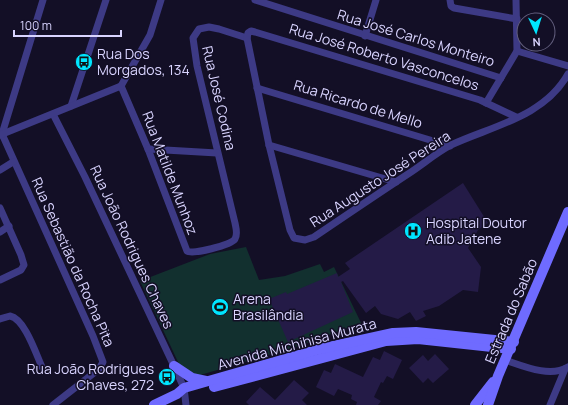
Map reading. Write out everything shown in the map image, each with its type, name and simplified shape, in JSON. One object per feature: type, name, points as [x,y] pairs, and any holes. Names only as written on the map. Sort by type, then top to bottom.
[{"type":"street","points":[[1,135],[43,0]]},
{"type":"street","points":[[71,106],[106,0]]},
{"type":"street","points":[[1,135],[121,86],[150,35],[161,0]]},
{"type":"street","name":"Rua José Carlos Monteiro","points":[[255,0],[501,78]]},
{"type":"street","points":[[365,36],[376,0]]},
{"type":"street","points":[[450,0],[452,8],[516,18]]},
{"type":"street","points":[[516,0],[517,12]]},
{"type":"street","name":"Rua José Codina","points":[[235,223],[197,66],[193,38],[199,29],[209,27],[247,38]]},
{"type":"street","name":"Rua José Roberto Vasconcelos","points":[[247,38],[248,32],[256,32],[486,103],[516,117]]},
{"type":"street","name":"Rua Augusto José Pereira","points":[[247,38],[268,144],[290,230],[294,238],[298,240],[305,240],[314,237],[450,146],[543,104],[562,85],[568,74]]},
{"type":"street","points":[[486,103],[516,52]]},
{"type":"street","points":[[520,52],[568,66]]},
{"type":"street","name":"Rua Matilde Munhoz","points":[[121,86],[148,149],[188,252],[201,251],[232,241],[236,235],[235,223]]},
{"type":"street","name":"Rua Ricardo de Mello","points":[[257,88],[450,146]]},
{"type":"street","name":"Rua João Rodrigues Chaves","points":[[53,114],[85,177],[174,366],[186,405]]},
{"type":"street","name":"Rua Sebastião da Rocha Pita","points":[[1,135],[103,359],[103,364],[99,369],[53,405]]},
{"type":"street","points":[[268,144],[396,182]]},
{"type":"street","points":[[148,149],[217,153]]},
{"type":"street","points":[[0,170],[13,162]]},
{"type":"street","points":[[0,208],[9,226],[24,265],[21,270],[0,280]]},
{"type":"street","name":"Estrada do Sabão","points":[[488,405],[498,376],[568,212]]},
{"type":"street","points":[[0,232],[9,226]]},
{"type":"street","points":[[0,319],[10,316],[19,320],[24,327],[42,367]]},
{"type":"street","name":"Avenida Michihisa Murata","points":[[182,392],[210,382],[320,349],[393,333],[416,332],[512,346]]},
{"type":"street","name":"Avenida Michihisa Murata","points":[[182,392],[238,382],[301,363],[386,341],[418,339],[489,347],[512,346]]},
{"type":"street","points":[[489,347],[497,350],[504,363],[533,369],[555,370],[567,368]]},
{"type":"street","points":[[174,366],[192,378],[210,382]]},
{"type":"street","points":[[550,405],[567,368]]},
{"type":"street","name":"Estrada do Sabão","points":[[475,405],[498,376]]},
{"type":"street","points":[[154,405],[182,392]]},
{"type":"green space","points":[[246,247],[259,280],[285,276],[320,264],[324,272],[334,267],[364,329],[347,328],[302,345],[197,376],[179,364],[140,281],[210,254]]},
{"type":"building","points":[[463,183],[488,223],[478,230],[468,248],[481,267],[478,292],[463,290],[439,306],[423,311],[426,316],[416,321],[410,312],[398,319],[381,314],[375,306],[366,313],[343,281],[341,282],[353,312],[288,342],[269,299],[286,292],[287,294],[337,273],[338,277],[350,269],[345,263]]},
{"type":"building","points":[[384,351],[402,360],[393,379],[387,376],[383,383],[381,382],[374,397],[381,401],[378,405],[356,405],[357,402],[351,399],[352,395],[338,389],[334,396],[316,387],[324,370],[331,373],[335,364],[363,377],[373,357],[380,360]]},
{"type":"building","points":[[435,354],[449,369],[433,383],[428,378],[423,383],[409,368],[423,355],[428,361]]},
{"type":"building","points":[[294,380],[309,393],[302,400],[307,405],[249,405],[246,402],[260,387],[275,400]]},
{"type":"place","name":"Rua Dos Morgados, 134","points":[[84,62]]},
{"type":"place","name":"Hospital Doutor Adib Jatene","points":[[413,231]]},
{"type":"place","name":"Arena Brasilândia","points":[[220,307]]},
{"type":"place","name":"Rua João Rodrigues Chaves, 272","points":[[167,377]]}]
